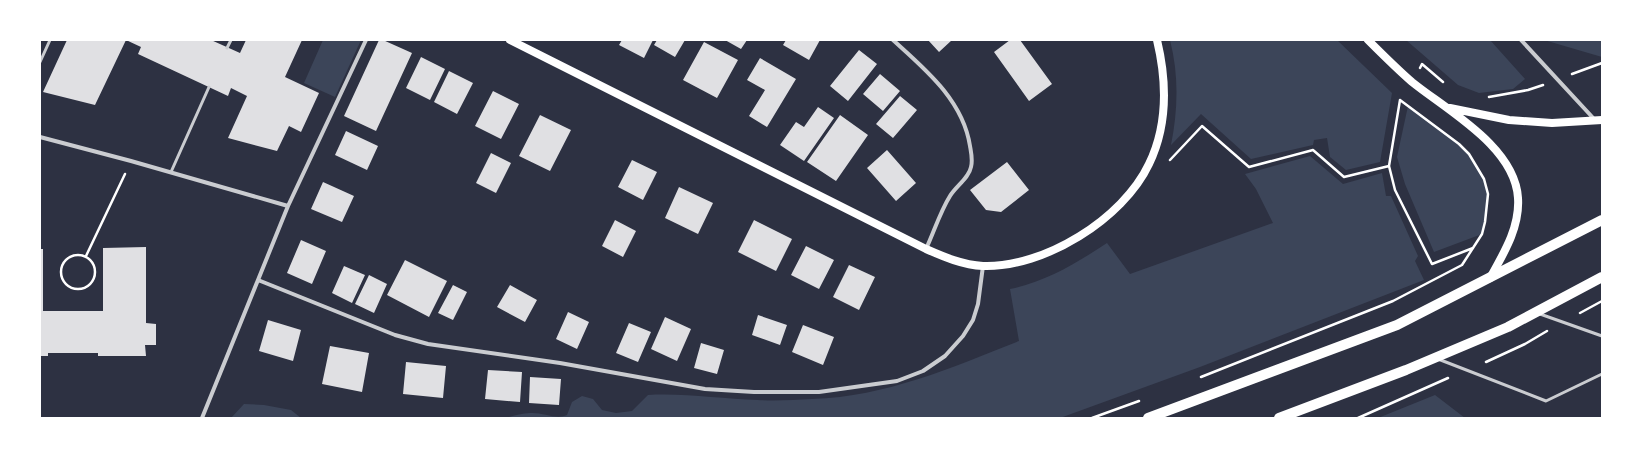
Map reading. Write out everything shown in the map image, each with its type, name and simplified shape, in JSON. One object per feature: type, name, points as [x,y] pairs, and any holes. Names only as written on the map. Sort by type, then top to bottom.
[{"type":"main road","points":[[510,40],[926,249],[965,263],[983,266],[1008,264],[1028,260],[1050,252],[1073,240],[1100,222],[1120,204],[1137,184],[1149,165],[1157,143],[1164,106],[1163,75],[1157,40]]},
{"type":"main road","points":[[1368,40],[1412,81],[1449,108],[1496,150],[1508,164],[1517,190],[1517,214],[1512,237],[1490,278]]},
{"type":"main road","points":[[1449,108],[1509,120],[1552,123],[1600,119]]},
{"type":"main road","points":[[1148,418],[1398,326],[1602,220]]},
{"type":"main road","points":[[1279,418],[1399,373],[1508,327],[1602,276]]},
{"type":"street","points":[[202,418],[288,206],[366,40]]},
{"type":"street","points":[[893,40],[942,89],[955,105],[963,119],[970,144],[971,168],[966,177],[957,185],[949,197],[926,249]]},
{"type":"street","points":[[1520,40],[1557,80],[1600,119]]},
{"type":"street","points":[[40,137],[171,172],[288,206]]},
{"type":"street","points":[[258,280],[395,335],[428,344],[560,363],[657,381],[706,388],[754,392],[819,392],[897,381],[923,371],[944,356],[963,336],[973,320],[978,304],[983,266]]},
{"type":"lane","points":[[40,62],[50,40]]},
{"type":"lane","points":[[227,48],[231,40]]},
{"type":"lane","points":[[171,172],[209,87]]},
{"type":"lane","points":[[1534,312],[1602,336]]},
{"type":"lane","points":[[1435,357],[1546,401],[1602,374]]},
{"type":"path","points":[[1487,98],[1500,97],[1528,90],[1602,63]]},
{"type":"path","points":[[1422,64],[1445,84]]},
{"type":"path","points":[[1196,379],[1393,301],[1462,265],[1482,234],[1488,208],[1488,194],[1484,179],[1469,154],[1459,144],[1400,100],[1390,166],[1395,190],[1432,264],[1473,247]]},
{"type":"path","points":[[1169,162],[1202,126],[1249,167],[1313,150],[1344,177],[1390,166]]},
{"type":"path","points":[[86,256],[131,161]]},
{"type":"path","points":[[70,256],[86,256],[94,264],[96,269],[94,280],[86,288],[74,289],[64,282],[62,276],[62,264],[70,256]]},
{"type":"path","points":[[1092,418],[1144,399]]},
{"type":"shaded area","points":[[323,40],[361,40],[335,97],[304,83]]},
{"type":"shaded area","points":[[1170,40],[1337,40],[1392,93],[1380,162],[1346,170],[1330,157],[1327,138],[1314,140],[1313,145],[1251,159],[1201,114],[1171,145],[1176,106],[1176,79]]},
{"type":"shaded area","points":[[1406,40],[1490,40],[1525,79],[1513,89],[1479,93],[1458,85]]},
{"type":"shaded area","points":[[1544,40],[1602,40],[1602,57]]},
{"type":"shaded area","points":[[1408,106],[1445,133],[1469,156],[1479,168],[1485,181],[1488,195],[1482,234],[1434,252],[1405,184],[1397,157]]},
{"type":"shaded area","points":[[1310,156],[1343,184],[1382,173],[1386,196],[1391,196],[1418,256],[1415,261],[1424,280],[1200,367],[1060,418],[505,418],[530,413],[558,417],[567,415],[572,402],[582,396],[593,399],[602,410],[616,413],[632,411],[648,395],[765,400],[812,399],[840,397],[867,392],[918,379],[1019,341],[1010,289],[1048,277],[1084,258],[1107,243],[1130,274],[1273,223],[1256,189],[1245,174]]},
{"type":"shaded area","points":[[1435,395],[1465,418],[1378,418]]},
{"type":"shaded area","points":[[244,404],[264,405],[291,410],[301,418],[231,418]]},
{"type":"building","points":[[67,40],[126,40],[95,105],[43,92]]},
{"type":"building","points":[[126,40],[211,40],[240,53],[246,40],[302,40],[285,77],[319,93],[301,132],[289,126],[277,151],[228,138],[247,96],[231,88],[228,96],[138,54],[141,47]]},
{"type":"building","points":[[379,40],[383,40],[412,53],[376,131],[344,116]]},
{"type":"building","points":[[622,40],[653,40],[644,58],[619,45]]},
{"type":"building","points":[[657,40],[685,40],[675,57],[654,45]]},
{"type":"building","points":[[725,40],[747,40],[741,49]]},
{"type":"building","points":[[786,40],[820,40],[809,60],[783,45]]},
{"type":"building","points":[[928,40],[952,40],[939,52]]},
{"type":"building","points":[[1010,40],[1020,40],[1052,84],[1029,101],[994,52]]},
{"type":"building","points":[[704,42],[738,60],[717,98],[683,80]]},
{"type":"building","points":[[859,50],[877,64],[848,101],[830,86]]},
{"type":"building","points":[[421,57],[445,69],[430,100],[406,88]]},
{"type":"building","points":[[760,58],[796,79],[767,127],[749,116],[765,90],[747,80]]},
{"type":"building","points":[[449,71],[473,83],[457,114],[434,102]]},
{"type":"building","points":[[880,74],[900,91],[883,111],[863,94]]},
{"type":"building","points":[[493,91],[519,104],[501,139],[475,126]]},
{"type":"building","points":[[900,96],[917,110],[893,138],[876,124]]},
{"type":"building","points":[[818,107],[834,118],[804,161],[780,145],[796,122],[804,127]]},
{"type":"building","points":[[540,115],[571,130],[550,171],[519,156]]},
{"type":"building","points":[[840,115],[868,135],[836,181],[807,162]]},
{"type":"building","points":[[346,131],[378,146],[367,170],[335,155]]},
{"type":"building","points":[[887,150],[916,183],[896,201],[867,168]]},
{"type":"building","points":[[491,153],[511,163],[496,193],[476,183]]},
{"type":"building","points":[[632,160],[657,172],[643,200],[618,187]]},
{"type":"building","points":[[1007,162],[1029,190],[1001,212],[986,210],[970,190]]},
{"type":"building","points":[[323,182],[354,196],[342,222],[311,209]]},
{"type":"building","points":[[679,187],[713,203],[698,234],[665,218]]},
{"type":"building","points":[[615,220],[636,231],[623,257],[602,246]]},
{"type":"building","points":[[754,220],[792,239],[776,271],[738,252]]},
{"type":"building","points":[[301,240],[326,251],[312,284],[287,273]]},
{"type":"building","points":[[806,246],[834,260],[819,289],[791,275]]},
{"type":"building","points":[[146,247],[146,323],[156,324],[156,345],[145,345],[146,356],[98,356],[98,353],[48,353],[48,356],[40,356],[40,249],[43,249],[43,311],[103,311],[103,248]]},
{"type":"building","points":[[405,260],[447,281],[429,317],[387,295]]},
{"type":"building","points":[[849,265],[875,277],[859,310],[833,297]]},
{"type":"building","points":[[344,266],[365,275],[352,303],[332,293]]},
{"type":"building","points":[[369,275],[387,284],[374,313],[355,304]]},
{"type":"building","points":[[453,285],[467,292],[453,320],[438,313]]},
{"type":"building","points":[[510,285],[537,300],[525,322],[497,307]]},
{"type":"building","points":[[568,312],[589,322],[577,349],[556,339]]},
{"type":"building","points":[[758,315],[787,325],[780,345],[752,335]]},
{"type":"building","points":[[665,317],[691,329],[677,361],[651,349]]},
{"type":"building","points":[[268,320],[301,330],[293,361],[259,351]]},
{"type":"building","points":[[629,323],[651,332],[638,362],[616,353]]},
{"type":"building","points":[[803,325],[834,337],[823,365],[792,352]]},
{"type":"building","points":[[701,343],[724,350],[717,374],[694,368]]},
{"type":"building","points":[[330,346],[369,353],[362,392],[322,384]]},
{"type":"building","points":[[406,362],[446,366],[443,398],[403,394]]},
{"type":"building","points":[[488,370],[522,372],[520,402],[485,399]]},
{"type":"building","points":[[530,377],[561,379],[559,405],[529,403]]}]
